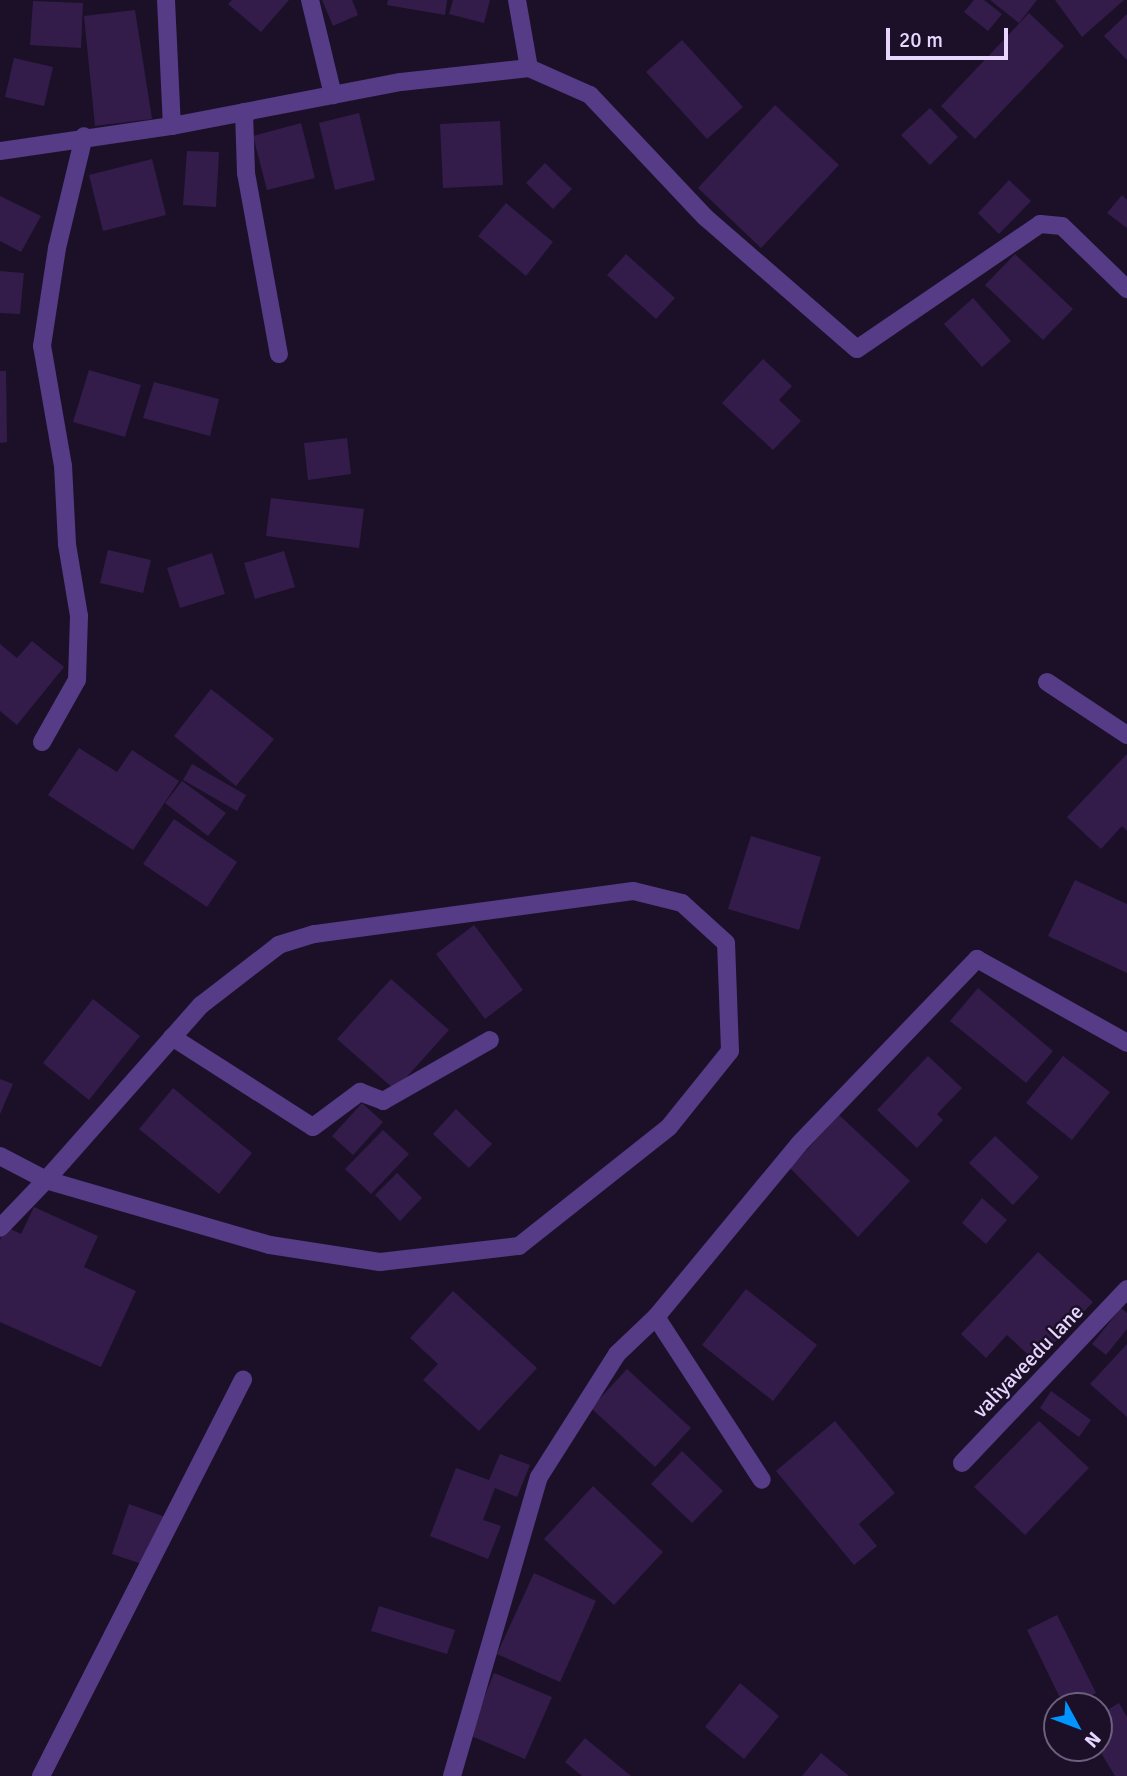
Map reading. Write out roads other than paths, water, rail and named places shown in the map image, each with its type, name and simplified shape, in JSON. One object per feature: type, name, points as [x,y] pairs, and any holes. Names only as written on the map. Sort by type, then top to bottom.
[{"type":"street","points":[[166,0],[172,126]]},
{"type":"street","points":[[310,0],[333,95]]},
{"type":"street","points":[[517,0],[529,68]]},
{"type":"street","points":[[0,150],[84,135],[172,126],[333,95],[529,68],[590,94],[705,217],[857,349],[1040,223],[1062,226],[1127,289]]},
{"type":"street","points":[[244,112],[246,173],[279,354]]},
{"type":"street","points":[[42,742],[77,680],[79,616],[66,544],[63,466],[42,345],[84,135]]},
{"type":"street","points":[[1047,682],[1127,735]]},
{"type":"street","points":[[0,1156],[46,1180],[270,1245],[380,1262],[519,1246],[670,1127],[730,1051],[726,943],[682,903],[633,891],[314,934],[279,945],[243,967],[173,1037],[46,1180],[0,1228]]},
{"type":"street","points":[[452,1776],[539,1477],[617,1354],[656,1317],[799,1144],[977,959],[1127,1044]]},
{"type":"street","points":[[173,1037],[313,1127],[360,1092],[383,1101],[490,1040]]},
{"type":"street","name":"valiyaveedu lane","points":[[962,1463],[1127,1289]]},
{"type":"street","points":[[656,1317],[762,1480]]},
{"type":"street","points":[[41,1776],[243,1379]]}]
